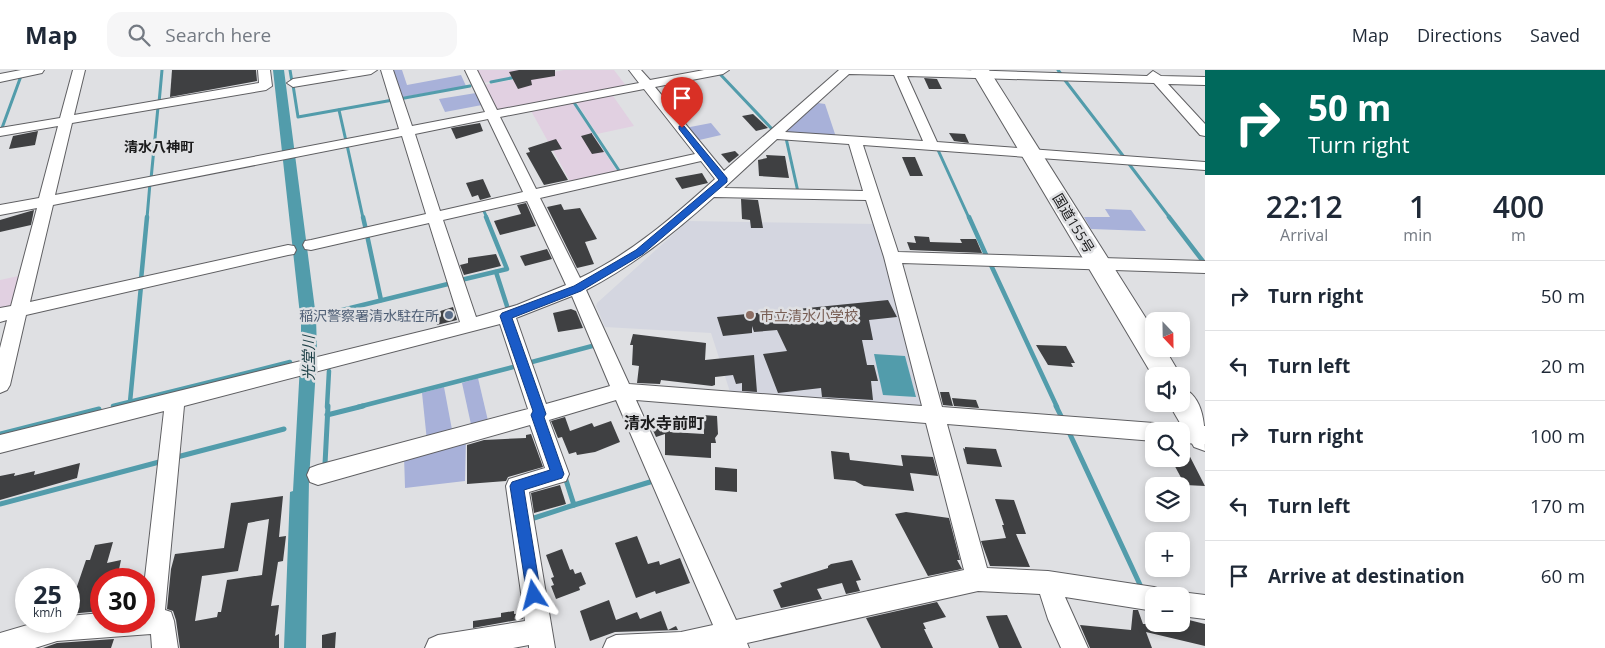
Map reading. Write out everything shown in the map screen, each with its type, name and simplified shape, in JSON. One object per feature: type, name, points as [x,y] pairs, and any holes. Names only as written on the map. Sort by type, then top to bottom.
[{"type":"highway","name":"国道155号","points":[[981,72],[1162,367]]},
{"type":"highway","points":[[1187,412],[1199,436]]},
{"type":"street","points":[[0,78],[38,70]]},
{"type":"street","points":[[0,385],[79,70]]},
{"type":"street","points":[[0,132],[266,86],[264,70]]},
{"type":"street","points":[[294,83],[371,70]]},
{"type":"street","points":[[386,70],[470,326]]},
{"type":"street","points":[[471,70],[577,289],[732,640]]},
{"type":"street","points":[[635,70],[704,156],[718,186]]},
{"type":"street","points":[[0,210],[723,70]]},
{"type":"street","points":[[0,444],[470,326],[506,316],[577,289],[640,252],[718,186],[846,70],[1153,75],[1205,81]]},
{"type":"street","points":[[898,71],[932,146]]},
{"type":"street","points":[[1153,75],[1205,132]]},
{"type":"street","points":[[776,134],[1205,166]]},
{"type":"street","points":[[854,140],[892,257],[936,415],[978,579]]},
{"type":"street","points":[[311,245],[704,156]]},
{"type":"street","points":[[718,186],[873,196]]},
{"type":"street","points":[[0,315],[288,250]]},
{"type":"street","points":[[892,257],[1205,267]]},
{"type":"street","points":[[438,648],[541,640],[517,486],[558,474],[506,316]]},
{"type":"street","points":[[318,475],[622,391],[1145,431]]},
{"type":"street","points":[[155,593],[175,400]]},
{"type":"street","points":[[616,648],[732,640],[978,579],[1048,583],[1145,598]]},
{"type":"street","points":[[1048,583],[1060,619],[1075,648]]},
{"type":"street","points":[[1190,605],[1205,607]]},
{"type":"street","points":[[155,622],[162,621],[165,648]]},
{"type":"street","points":[[0,646],[57,629],[90,627]]},
{"type":"shaded area","points":[[388,70],[402,70],[407,85],[461,75],[466,86],[398,98]]},
{"type":"shaded area","points":[[476,70],[552,70],[483,83]]},
{"type":"shaded area","points":[[564,70],[614,70],[627,87],[496,110],[484,85]]},
{"type":"shaded area","points":[[476,93],[482,105],[445,112],[439,99]]},
{"type":"shaded area","points":[[611,93],[634,126],[597,134],[575,100]]},
{"type":"shaded area","points":[[572,101],[618,173],[571,183],[530,109]]},
{"type":"shaded area","points":[[818,103],[825,104],[836,137],[789,133],[787,131]]},
{"type":"shaded area","points":[[711,123],[721,135],[695,141],[685,128]]},
{"type":"shaded area","points":[[1105,209],[1131,210],[1146,231],[1091,229],[1084,217],[1110,217]]},
{"type":"shaded area","name":"市立清水小学校","points":[[688,221],[877,224],[927,409],[731,395],[711,333],[605,327],[596,306],[597,303]]},
{"type":"shaded area","points":[[23,275],[15,307],[0,312],[0,280]]},
{"type":"shaded area","points":[[478,378],[489,425],[472,429],[462,383]]},
{"type":"shaded area","points":[[444,387],[453,435],[427,441],[422,393]]},
{"type":"shaded area","points":[[466,437],[465,481],[405,488],[404,455]]},
{"type":"water","name":"光堂川","points":[[273,70],[284,70],[316,317],[317,352],[309,480],[306,648],[284,648],[290,492],[293,491],[301,324]]},
{"type":"water","points":[[874,354],[905,356],[916,397],[883,395]]},
{"type":"building","points":[[172,70],[256,70],[257,81],[170,97]]},
{"type":"building","points":[[519,70],[555,70],[555,76],[531,80],[532,85],[518,89],[509,72]]},
{"type":"building","points":[[924,78],[937,79],[942,89],[929,89]]},
{"type":"building","points":[[753,114],[768,128],[756,131],[742,116]]},
{"type":"building","points":[[480,123],[483,131],[456,139],[451,128]]},
{"type":"building","points":[[38,131],[35,145],[9,149],[13,136]]},
{"type":"building","points":[[592,133],[604,152],[592,154],[581,136]]},
{"type":"building","points":[[949,133],[965,134],[969,143],[954,141]]},
{"type":"building","points":[[556,139],[562,149],[551,151],[568,180],[544,185],[526,153],[530,152],[528,148]]},
{"type":"building","points":[[735,151],[739,155],[729,163],[721,154]]},
{"type":"building","points":[[766,155],[785,156],[789,178],[759,176],[758,160],[767,158]]},
{"type":"building","points":[[902,157],[915,157],[923,176],[910,176]]},
{"type":"building","points":[[702,173],[708,183],[682,189],[675,178]]},
{"type":"building","points":[[483,179],[491,197],[480,200],[478,195],[472,197],[466,183]]},
{"type":"building","points":[[741,199],[758,200],[763,228],[751,228],[750,220],[742,219]]},
{"type":"building","points":[[526,203],[536,226],[500,235],[494,221],[521,214],[517,205]]},
{"type":"building","points":[[561,204],[564,210],[580,208],[597,239],[585,242],[594,264],[577,268],[547,207]]},
{"type":"building","points":[[34,210],[31,225],[0,232],[0,220]]},
{"type":"building","points":[[914,236],[929,237],[930,242],[962,243],[960,239],[976,239],[982,253],[910,250],[907,242],[916,243]]},
{"type":"building","points":[[547,249],[552,259],[525,266],[520,256]]},
{"type":"building","points":[[496,254],[501,266],[464,275],[460,265],[468,263],[468,258]]},
{"type":"building","points":[[888,300],[897,317],[869,320],[873,340],[862,340],[867,365],[874,365],[878,381],[871,381],[873,400],[822,397],[821,388],[778,393],[763,354],[787,351],[777,330],[754,332],[752,326],[752,333],[723,336],[717,317]]},
{"type":"building","points":[[453,307],[457,320],[437,325],[434,313]]},
{"type":"building","points":[[571,309],[576,311],[583,328],[558,332],[553,313]]},
{"type":"building","points":[[633,334],[706,343],[705,360],[754,355],[757,392],[742,391],[742,383],[736,384],[733,375],[715,377],[715,385],[712,386],[661,380],[660,384],[637,383],[639,366],[632,365],[633,345],[630,345]]},
{"type":"building","points":[[1036,345],[1066,346],[1075,363],[1071,363],[1073,367],[1048,365]]},
{"type":"building","points":[[940,392],[949,392],[953,406],[943,405]]},
{"type":"building","points":[[952,398],[976,400],[979,408],[954,406]]},
{"type":"building","points":[[662,415],[670,432],[704,434],[703,415],[717,416],[718,434],[715,438],[716,443],[711,443],[711,458],[665,455],[665,434],[656,437],[648,419]]},
{"type":"building","points":[[565,417],[570,431],[592,423],[594,427],[611,421],[620,442],[595,452],[577,455],[576,452],[569,454],[562,437],[558,438],[551,421]]},
{"type":"building","points":[[531,434],[543,467],[508,477],[506,481],[467,484],[467,445],[484,440],[526,438],[526,435]]},
{"type":"building","points":[[965,447],[996,449],[1002,467],[967,464],[963,448],[965,449]]},
{"type":"building","points":[[831,451],[849,453],[850,460],[903,466],[901,455],[933,457],[938,476],[910,473],[914,491],[864,486],[855,481],[834,479]]},
{"type":"building","points":[[1190,457],[1205,486],[1190,485],[1190,477],[1181,477],[1175,467],[1190,467]]},
{"type":"building","points":[[80,463],[77,478],[0,500],[0,476],[15,473],[14,476],[35,471],[34,475]]},
{"type":"building","points":[[715,467],[737,469],[737,492],[715,490]]},
{"type":"building","points":[[560,485],[566,504],[534,513],[531,493]]},
{"type":"building","points":[[283,496],[279,537],[286,536],[283,561],[278,562],[271,606],[279,605],[275,636],[279,634],[279,648],[180,648],[173,611],[167,609],[171,569],[175,554],[224,548],[231,503]],"holes":[[[269,519],[262,575],[227,580],[221,612],[218,612],[217,617],[195,621],[202,576],[238,571],[248,523]]]},
{"type":"building","points":[[995,499],[1014,500],[1026,534],[1016,534],[1030,567],[990,566],[981,541],[1006,538],[1002,525],[1004,525]]},
{"type":"building","points":[[906,512],[949,518],[960,560],[957,560],[962,569],[928,576],[895,514]]},
{"type":"building","points":[[637,536],[648,564],[659,561],[660,565],[680,558],[690,583],[656,594],[655,591],[636,598],[615,543]]},
{"type":"building","points":[[113,542],[107,563],[121,560],[119,568],[90,568],[90,612],[80,613],[80,578],[86,560],[90,560],[95,545]]},
{"type":"building","points":[[562,549],[570,570],[573,569],[575,574],[581,572],[586,584],[579,587],[580,590],[556,599],[551,586],[554,585],[551,578],[554,577],[546,555]]},
{"type":"building","points":[[852,560],[861,580],[856,581],[860,591],[846,594],[842,583],[817,589],[822,599],[781,608],[773,590],[782,587],[780,583],[828,568],[831,564]]},
{"type":"building","points":[[609,600],[616,620],[637,612],[640,619],[661,611],[668,630],[676,626],[678,630],[615,632],[590,641],[580,611]]},
{"type":"building","points":[[937,602],[946,617],[923,623],[933,648],[881,648],[866,618]]},
{"type":"building","points":[[1133,610],[1138,610],[1143,624],[1145,624],[1145,632],[1152,648],[1090,648],[1080,625],[1131,630]]},
{"type":"building","points":[[514,611],[514,614],[522,613],[523,619],[473,628],[473,621],[501,617],[501,613]]},
{"type":"building","points":[[1007,615],[1022,648],[999,648],[986,616]]},
{"type":"building","points":[[1190,620],[1205,624],[1205,646],[1146,632],[1190,632]]},
{"type":"building","points":[[336,632],[335,648],[322,648],[322,635]]},
{"type":"building","points":[[114,639],[111,648],[43,648],[57,643]]},
{"type":"waterway","points":[[159,103],[162,70]]},
{"type":"waterway","points":[[290,70],[292,82]]},
{"type":"waterway","points":[[1058,70],[1061,74]]},
{"type":"waterway","points":[[719,73],[772,129]]},
{"type":"waterway","points":[[2,128],[21,76]]},
{"type":"waterway","points":[[491,82],[516,77]]},
{"type":"waterway","points":[[1064,79],[1124,157]]},
{"type":"waterway","points":[[293,85],[298,117],[393,100]]},
{"type":"waterway","points":[[399,99],[470,86]]},
{"type":"waterway","points":[[573,101],[620,172]]},
{"type":"waterway","points":[[151,179],[158,107]]},
{"type":"waterway","points":[[339,110],[346,141]]},
{"type":"waterway","points":[[786,138],[798,192]]},
{"type":"waterway","points":[[347,145],[363,218]]},
{"type":"waterway","points":[[938,150],[969,218]]},
{"type":"waterway","points":[[1129,164],[1170,218]]},
{"type":"waterway","points":[[147,218],[150,183]]},
{"type":"waterway","points":[[485,209],[483,209],[487,218]]},
{"type":"waterway","points":[[141,280],[147,217]]},
{"type":"waterway","points":[[363,217],[366,230]]},
{"type":"waterway","points":[[461,280],[507,269],[486,217]]},
{"type":"waterway","points":[[969,217],[987,257]]},
{"type":"waterway","points":[[1169,217],[1205,264]]},
{"type":"waterway","points":[[367,235],[381,300]]},
{"type":"waterway","points":[[990,263],[1057,407]]},
{"type":"waterway","points":[[496,272],[507,306]]},
{"type":"waterway","points":[[326,314],[452,283]]},
{"type":"waterway","points":[[130,402],[141,286]]},
{"type":"waterway","points":[[528,363],[596,345]]},
{"type":"waterway","points":[[130,402],[290,362]]},
{"type":"waterway","points":[[358,407],[517,366]]},
{"type":"waterway","points":[[327,407],[329,371]]},
{"type":"waterway","points":[[113,406],[130,402]]},
{"type":"waterway","points":[[328,406],[328,415]]},
{"type":"waterway","points":[[328,415],[363,406]]},
{"type":"waterway","points":[[1056,406],[1063,420]]},
{"type":"waterway","points":[[0,434],[99,409]]},
{"type":"waterway","points":[[325,464],[328,415]]},
{"type":"waterway","points":[[177,457],[284,429]]},
{"type":"waterway","points":[[1068,430],[1142,589]]},
{"type":"waterway","points":[[0,504],[163,461]]},
{"type":"waterway","points":[[565,477],[574,505]]},
{"type":"waterway","points":[[574,505],[650,482]]},
{"type":"waterway","points":[[531,519],[574,505]]},
{"type":"place","name":"稲沢警察署清水駐在所","points":[[449,315]]},
{"type":"place","name":"市立清水小学校","points":[[750,315]]},
{"type":"district","name":"清水八神町","points":[[159,146]]},
{"type":"district","name":"清水寺前町","points":[[664,423]]},
{"type":"route","points":[[534,595],[517,486],[558,474],[537,415],[540,414],[506,316],[577,289],[640,252],[724,180],[682,128]]}]
